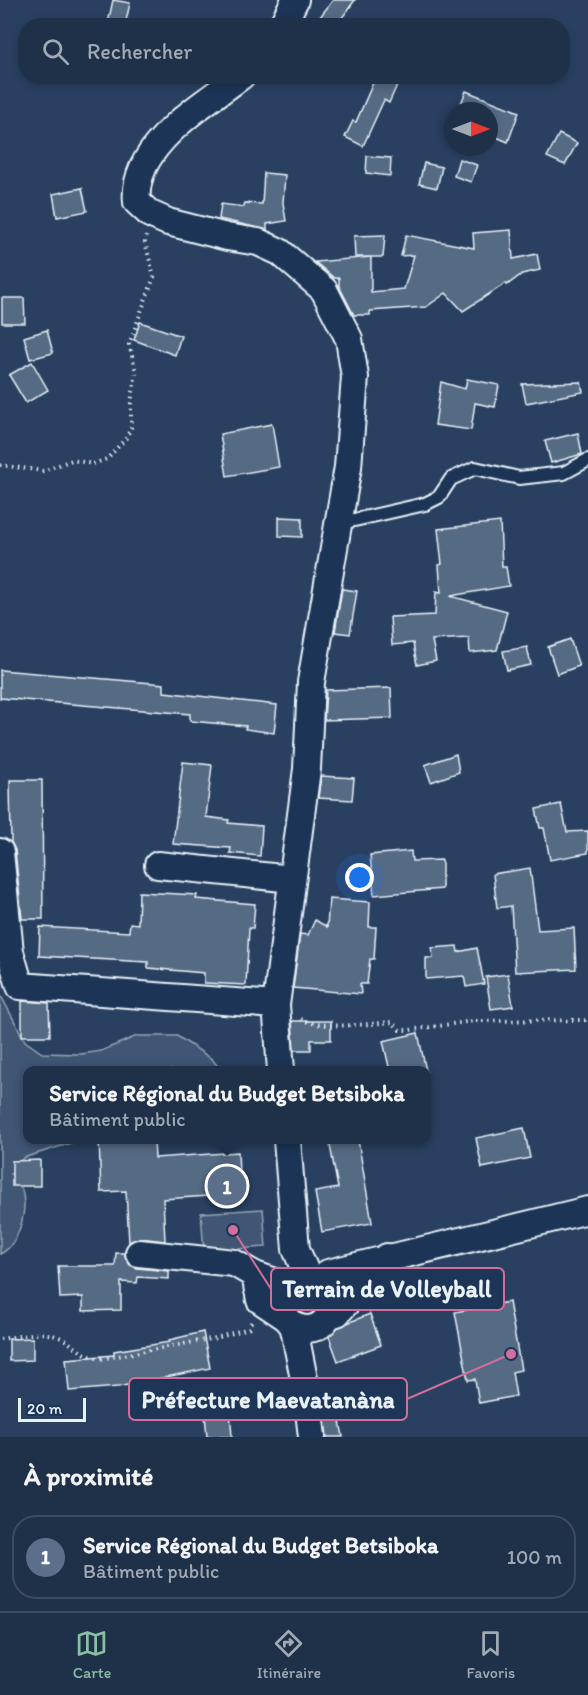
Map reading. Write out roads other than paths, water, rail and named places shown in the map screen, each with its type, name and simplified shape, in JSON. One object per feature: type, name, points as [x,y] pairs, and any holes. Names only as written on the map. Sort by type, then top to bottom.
[{"type":"street","points":[[286,18],[295,0]]},
{"type":"street","points":[[230,84],[185,117],[145,163],[135,187],[137,202],[150,214],[188,228],[258,242],[280,252],[324,290],[335,308],[349,339],[355,377],[348,467],[310,682],[307,769],[276,1005],[281,1066]]},
{"type":"street","points":[[0,852],[10,952],[20,986],[276,1005]]},
{"type":"street","points":[[158,865],[292,879]]},
{"type":"street","points":[[287,1144],[296,1250],[304,1283]]},
{"type":"street","points":[[307,1321],[283,1302],[304,1283],[328,1273],[588,1210]]},
{"type":"street","points":[[139,1253],[234,1263],[255,1275],[322,1285],[331,1298],[307,1321],[307,1394],[312,1437]]},
{"type":"street","points":[[255,1275],[260,1300],[307,1321],[337,1314],[387,1257]]},
{"type":"lane","points":[[336,525],[425,504],[439,497],[451,479],[475,468],[519,478],[564,473],[588,460]]},
{"type":"place","name":"Service Régional du Budget Betsiboka","points":[[227,1186]]},
{"type":"place","name":"Terrain de Volleyball","points":[[233,1230]]},
{"type":"place","name":"Préfecture Maevatanàna","points":[[511,1354]]}]
